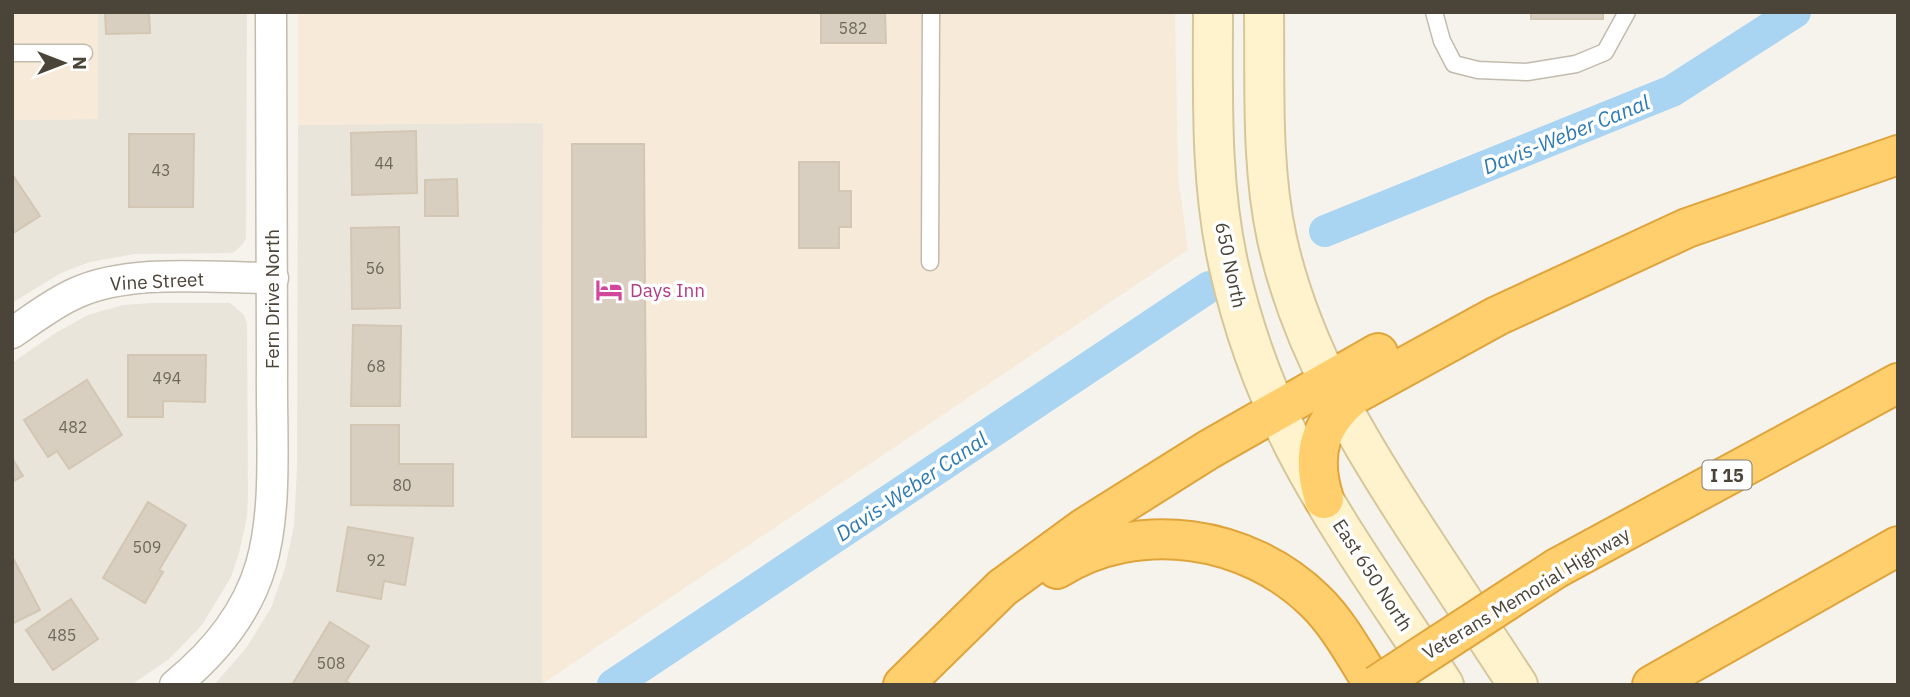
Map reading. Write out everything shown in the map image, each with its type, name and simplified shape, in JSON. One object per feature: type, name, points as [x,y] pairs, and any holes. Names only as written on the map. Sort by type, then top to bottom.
[{"type":"highway","points":[[903,685],[1002,588],[1068,539],[1276,410],[1334,393],[1380,352],[1497,316],[1687,228],[1898,155]]},
{"type":"highway","name":"Veterans Memorial Highway","points":[[1375,685],[1557,568],[1898,383]]},
{"type":"highway","points":[[1324,499],[1318,475],[1320,442],[1329,420],[1334,393]]},
{"type":"highway","points":[[945,646],[1043,578],[1080,556],[1121,543],[1178,540],[1229,549],[1260,561],[1288,579],[1323,609],[1375,685]]},
{"type":"highway","points":[[1652,685],[1898,546]]},
{"type":"main road","name":"650 North","points":[[1213,12],[1214,159],[1224,240],[1242,317],[1276,410],[1324,499]]},
{"type":"main road","points":[[1264,12],[1265,141],[1270,194],[1287,277],[1309,341],[1334,393],[1384,481],[1518,685]]},
{"type":"main road","name":"East 650 North","points":[[1324,499],[1444,685]]},
{"type":"street","name":"Fern Drive North","points":[[175,685],[205,658],[224,635],[255,583],[269,529],[273,278],[271,12]]},
{"type":"street","name":"Vine Street","points":[[12,333],[74,294],[106,282],[152,277],[273,278]]},
{"type":"lane","points":[[930,262],[931,12]]},
{"type":"lane","points":[[1434,12],[1441,41],[1454,64],[1478,70],[1527,72],[1576,64],[1605,51],[1626,12]]},
{"type":"lane","points":[[12,52],[84,53]]},
{"type":"shaded area","points":[[12,12],[98,12],[98,119],[12,120]]},
{"type":"shaded area","points":[[98,12],[247,12],[246,238],[233,253],[134,254],[90,262],[61,273],[12,303],[12,120],[98,119]]},
{"type":"shaded area","points":[[298,12],[1175,12],[1178,175],[1188,250],[542,684],[543,123],[298,125]]},
{"type":"shaded area","points":[[543,122],[542,684],[214,685],[246,648],[271,608],[285,568],[294,526],[297,468],[298,125]]},
{"type":"shaded area","points":[[230,303],[244,315],[247,324],[247,517],[231,577],[202,625],[169,659],[131,685],[12,685],[12,363],[57,332],[88,315],[123,305]]},
{"type":"building","points":[[105,12],[149,12],[150,33],[106,34]]},
{"type":"building","points":[[821,12],[885,12],[886,43],[821,43]]},
{"type":"building","points":[[1531,12],[1603,12],[1603,19],[1531,19]]},
{"type":"building","points":[[416,131],[417,193],[352,195],[351,133]]},
{"type":"building","points":[[129,134],[194,134],[193,207],[129,207]]},
{"type":"building","name":"Days Inn","points":[[572,144],[644,144],[646,437],[572,437]]},
{"type":"building","points":[[799,162],[839,162],[839,191],[851,191],[851,227],[839,227],[839,248],[799,248]]},
{"type":"building","points":[[12,174],[40,216],[12,234]]},
{"type":"building","points":[[457,179],[458,216],[425,216],[425,180]]},
{"type":"building","points":[[399,227],[400,308],[352,309],[351,228]]},
{"type":"building","points":[[353,325],[401,326],[400,406],[351,406]]},
{"type":"building","points":[[128,355],[206,355],[205,402],[163,401],[163,417],[128,417]]},
{"type":"building","points":[[87,380],[122,435],[69,469],[57,451],[48,457],[24,420]]},
{"type":"building","points":[[351,425],[399,425],[399,464],[453,464],[453,506],[351,505]]},
{"type":"building","points":[[12,458],[23,476],[12,482]]},
{"type":"building","points":[[148,502],[186,525],[159,570],[163,572],[145,603],[103,578]]},
{"type":"building","points":[[348,527],[413,538],[405,585],[384,581],[381,599],[337,591]]},
{"type":"building","points":[[12,559],[40,610],[12,624]]},
{"type":"building","points":[[71,599],[98,639],[53,670],[26,630]]},
{"type":"building","points":[[330,622],[369,646],[346,681],[352,685],[292,685]]},
{"type":"waterway","name":"Davis-Weber Canal","points":[[1325,231],[1672,91],[1795,12]]},
{"type":"waterway","name":"Davis-Weber Canal","points":[[613,685],[1209,287]]},
{"type":"place","name":"Days Inn","points":[[609,290]]}]
